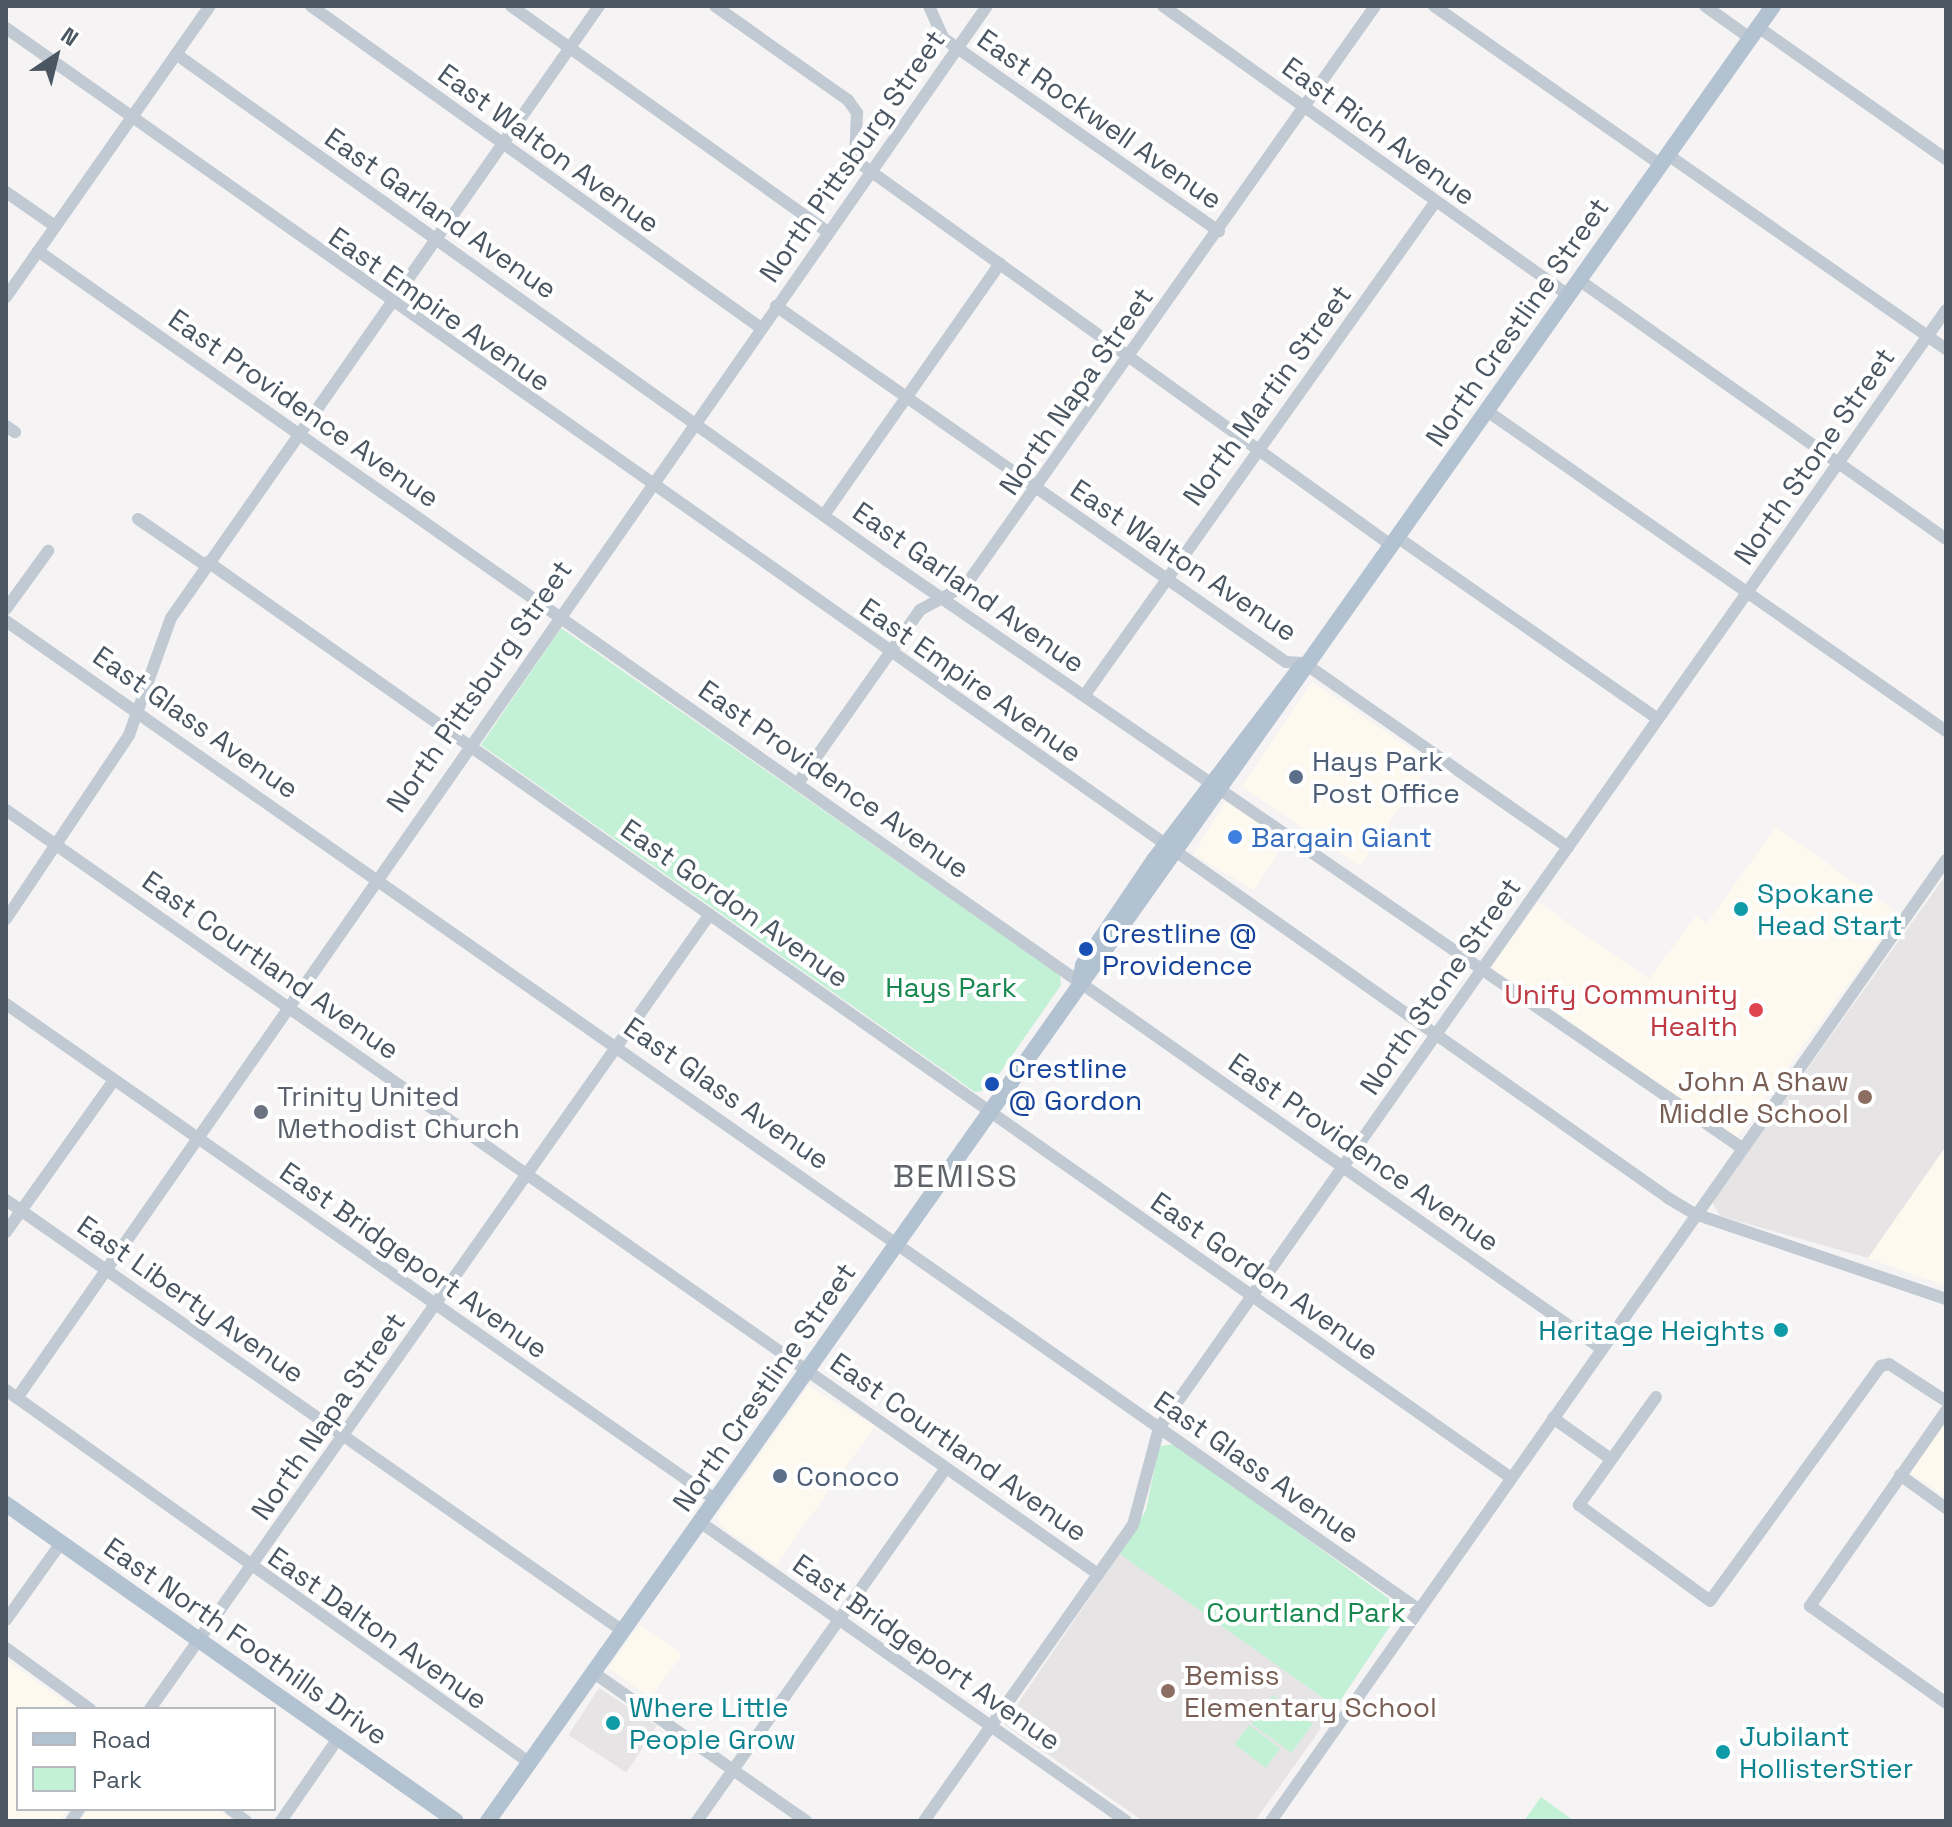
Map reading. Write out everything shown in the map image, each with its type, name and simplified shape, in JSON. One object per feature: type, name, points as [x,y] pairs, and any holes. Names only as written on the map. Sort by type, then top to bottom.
[{"type":"main road","name":"North Crestline Street","points":[[488,1821],[1216,786],[1487,411],[1773,6]]},
{"type":"main road","name":"East North Foothills Drive","points":[[6,1504],[456,1821]]},
{"type":"street","points":[[6,297],[209,6]]},
{"type":"street","name":"East Walton Avenue","points":[[311,6],[761,328]]},
{"type":"street","points":[[511,6],[828,232]]},
{"type":"street","points":[[6,919],[59,846],[139,712],[162,632],[206,564],[599,6]]},
{"type":"street","points":[[715,6],[848,100],[857,113],[850,147],[870,172],[1257,450],[1658,719]]},
{"type":"street","name":"East Rockwell Avenue","points":[[929,6],[943,38],[1219,231]]},
{"type":"street","name":"North Pittsburg Street","points":[[11,1394],[108,1270],[465,745],[987,6]]},
{"type":"street","name":"East Rich Avenue","points":[[1163,6],[1568,295]]},
{"type":"street","name":"North Napa Street","points":[[798,783],[920,610],[966,585],[1375,6]]},
{"type":"street","points":[[1434,6],[1946,349]]},
{"type":"street","points":[[1705,6],[1754,33],[1946,159]]},
{"type":"street","name":"East Empire Avenue","points":[[6,28],[129,120],[391,304],[1695,1214],[1946,1299]]},
{"type":"street","name":"East Garland Avenue","points":[[176,54],[943,599],[1742,1148]]},
{"type":"street","points":[[6,192],[55,226]]},
{"type":"street","name":"North Martin Street","points":[[1084,696],[1436,201]]},
{"type":"street","name":"East Providence Avenue","points":[[38,251],[1602,1349]]},
{"type":"street","points":[[824,515],[1000,264]]},
{"type":"street","points":[[1579,280],[1946,539]]},
{"type":"street","name":"East Walton Avenue","points":[[776,306],[1286,662],[1303,665],[1568,847]]},
{"type":"street","name":"North Stone Street","points":[[924,1821],[1141,1512],[1159,1428],[1946,310]]},
{"type":"street","points":[[1487,411],[1946,731]]},
{"type":"street","name":"East Gordon Avenue","points":[[138,519],[710,914],[1510,1477]]},
{"type":"street","points":[[6,609],[48,551]]},
{"type":"street","name":"East Glass Avenue","points":[[6,621],[616,1044],[1418,1609]]},
{"type":"street","name":"East Courtland Avenue","points":[[6,810],[1098,1574]]},
{"type":"street","points":[[1271,1821],[1946,860]]},
{"type":"street","name":"North Napa Street","points":[[151,1707],[710,914]]},
{"type":"street","name":"East Bridgeport Avenue","points":[[6,1004],[716,1500]]},
{"type":"street","points":[[6,1232],[114,1080]]},
{"type":"street","name":"East Liberty Avenue","points":[[6,1200],[623,1631]]},
{"type":"street","points":[[1656,1397],[1582,1497],[1582,1511],[1710,1601],[1881,1366],[1889,1364],[1946,1401]]},
{"type":"street","name":"East Dalton Avenue","points":[[11,1394],[530,1763]]},
{"type":"street","points":[[1946,1411],[1810,1606],[1946,1703]]},
{"type":"street","points":[[1553,1418],[1611,1459]]},
{"type":"street","points":[[697,1821],[946,1468]]},
{"type":"street","points":[[1900,1475],[1946,1508]]},
{"type":"street","name":"East Bridgeport Avenue","points":[[700,1522],[1126,1821]]},
{"type":"street","points":[[6,1620],[61,1543]]},
{"type":"street","points":[[6,1648],[87,1707]]},
{"type":"street","points":[[594,1673],[806,1821]]},
{"type":"street","points":[[281,1821],[339,1737]]},
{"type":"shaded area","points":[[1312,682],[1431,762],[1360,866],[1242,786]]},
{"type":"shaded area","points":[[1225,802],[1286,839],[1254,891],[1194,854]]},
{"type":"shaded area","points":[[1776,827],[1899,914],[1736,1138],[1491,967],[1538,902],[1649,979],[1696,916],[1707,923]]},
{"type":"shaded area","name":"John A Shaw Middle School","points":[[1946,875],[1946,1146],[1868,1258],[1720,1216],[1712,1202]]},
{"type":"shaded area","points":[[1946,1146],[1946,1286],[1868,1258]]},
{"type":"shaded area","points":[[808,1386],[875,1426],[776,1565],[721,1526],[717,1516]]},
{"type":"shaded area","points":[[1946,1421],[1946,1498],[1910,1472]]},
{"type":"shaded area","name":"Bemiss Elementary School","points":[[1120,1553],[1336,1707],[1255,1821],[1143,1821],[1004,1724]]},
{"type":"shaded area","points":[[640,1624],[682,1655],[650,1698],[608,1668]]},
{"type":"shaded area","points":[[6,1660],[73,1707],[16,1707],[16,1811],[66,1811],[59,1821],[6,1821]]},
{"type":"shaded area","points":[[599,1688],[657,1726],[626,1773],[569,1735]]},
{"type":"shaded area","points":[[88,1811],[219,1811],[233,1821],[80,1821]]},
{"type":"green space","name":"Hays Park","points":[[561,628],[1060,975],[1061,985],[988,1090],[975,1092],[481,745]]},
{"type":"green space","name":"Courtland Park","points":[[1176,1444],[1402,1608],[1336,1707],[1120,1554],[1146,1510],[1159,1446]]},
{"type":"green space","points":[[1273,1695],[1313,1724],[1291,1753],[1252,1724]]},
{"type":"green space","points":[[1249,1725],[1280,1748],[1266,1768],[1235,1744]]},
{"type":"green space","points":[[1541,1797],[1574,1821],[1524,1821]]},
{"type":"place","name":"Hays Park Post Office","points":[[1296,777]]},
{"type":"place","name":"Bargain Giant","points":[[1235,837]]},
{"type":"place","name":"Spokane Head Start","points":[[1741,909]]},
{"type":"place","name":"Crestline @ Providence","points":[[1086,949]]},
{"type":"place","name":"Unify Community Health","points":[[1756,1010]]},
{"type":"place","name":"Crestline @ Gordon","points":[[992,1084]]},
{"type":"place","name":"John A Shaw Middle School","points":[[1865,1097]]},
{"type":"place","name":"Trinity United Methodist Church","points":[[261,1112]]},
{"type":"place","name":"Heritage Heights","points":[[1781,1330]]},
{"type":"place","name":"Conoco","points":[[780,1476]]},
{"type":"place","name":"Bemiss Elementary School","points":[[1168,1691]]},
{"type":"place","name":"Where Little People Grow","points":[[613,1723]]},
{"type":"place","name":"Jubilant HollisterStier","points":[[1723,1752]]},
{"type":"district","name":"BEMISS","points":[[956,1176]]}]
